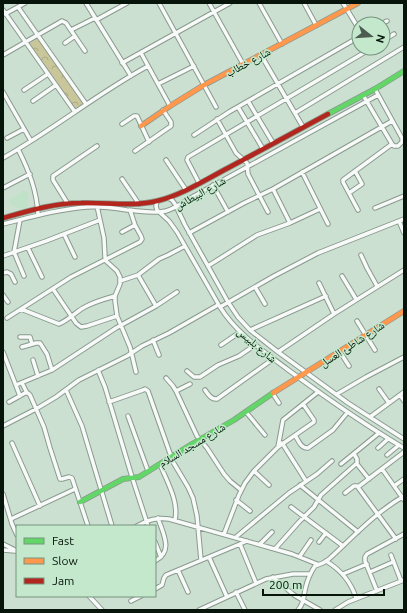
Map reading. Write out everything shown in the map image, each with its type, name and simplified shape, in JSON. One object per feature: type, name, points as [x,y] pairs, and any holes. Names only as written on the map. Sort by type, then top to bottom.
[{"type":"street","points":[[25,3],[4,12],[74,112]]},
{"type":"street","points":[[86,3],[131,76]]},
{"type":"street","points":[[71,30],[127,3]]},
{"type":"street","points":[[160,3],[216,107]]},
{"type":"street","points":[[209,3],[243,64]]},
{"type":"street","points":[[122,63],[230,3]]},
{"type":"street","points":[[259,3],[282,44]]},
{"type":"street","points":[[304,3],[316,25]]},
{"type":"street","points":[[343,3],[351,16]]},
{"type":"street","name":"شارع خطاب","points":[[141,126],[204,85],[358,3]]},
{"type":"street","points":[[18,7],[86,104]]},
{"type":"street","points":[[3,55],[62,21],[66,23],[85,51]]},
{"type":"street","points":[[65,43],[75,36]]},
{"type":"street","points":[[194,135],[217,119],[351,42]]},
{"type":"street","points":[[295,113],[404,47]]},
{"type":"street","points":[[141,53],[170,106]]},
{"type":"street","points":[[261,55],[303,127]]},
{"type":"street","points":[[199,183],[187,158],[359,56]]},
{"type":"street","points":[[3,158],[148,66]]},
{"type":"street","points":[[158,84],[194,66]]},
{"type":"street","name":"شارع البيطاش","points":[[3,218],[38,209],[68,204],[138,204],[168,198],[244,160],[375,89],[404,71]]},
{"type":"street","points":[[24,90],[48,74]]},
{"type":"street","points":[[33,101],[56,85]]},
{"type":"street","points":[[363,95],[392,144],[394,146],[398,146],[403,140],[375,89]]},
{"type":"street","points":[[3,92],[31,141]]},
{"type":"street","name":"شارع البيطاش","points":[[3,224],[38,215],[96,205],[148,212],[168,210],[176,207],[191,197],[378,95]]},
{"type":"street","points":[[3,104],[8,101]]},
{"type":"street","points":[[248,101],[273,144]]},
{"type":"street","points":[[238,107],[263,149]]},
{"type":"street","points":[[135,151],[171,126],[171,122],[164,110]]},
{"type":"street","points":[[122,124],[135,116],[149,142]]},
{"type":"street","points":[[217,119],[236,153],[247,163],[248,174],[268,212]]},
{"type":"street","points":[[190,233],[273,189],[392,121]]},
{"type":"street","points":[[7,138],[24,129]]},
{"type":"street","points":[[358,210],[348,193],[343,180],[392,144]]},
{"type":"street","points":[[68,204],[52,179],[53,176],[97,146]]},
{"type":"street","points":[[18,149],[30,174],[34,187],[38,215]]},
{"type":"street","points":[[166,160],[186,190]]},
{"type":"street","points":[[348,193],[362,184],[354,171]]},
{"type":"street","points":[[302,172],[328,224]]},
{"type":"street","points":[[3,188],[30,174]]},
{"type":"street","points":[[122,180],[138,204]]},
{"type":"street","points":[[213,185],[228,212]]},
{"type":"street","points":[[273,189],[290,223]]},
{"type":"street","points":[[375,208],[404,196]]},
{"type":"street","name":"شارع بلبيس","points":[[168,198],[174,202],[228,302],[238,317],[250,330],[337,394],[370,417],[403,437]]},
{"type":"street","points":[[157,201],[156,206],[159,212]]},
{"type":"street","points":[[96,205],[104,238],[105,259],[118,273],[120,281],[116,296],[117,316],[132,354],[136,372]]},
{"type":"street","points":[[208,266],[257,235],[290,223],[320,209]]},
{"type":"street","points":[[7,318],[71,277],[140,242],[142,236],[135,226],[130,210]]},
{"type":"street","name":"شارع بلبيس","points":[[159,212],[169,221],[219,306],[228,320],[240,332],[273,359],[347,413],[404,448]]},
{"type":"street","points":[[20,220],[14,252],[24,276]]},
{"type":"street","points":[[3,256],[100,220]]},
{"type":"street","points":[[3,426],[56,397],[79,380],[132,354],[153,340],[170,333],[318,253],[404,220]]},
{"type":"street","points":[[400,221],[404,233]]},
{"type":"street","points":[[122,232],[135,226]]},
{"type":"street","points":[[64,234],[75,257]]},
{"type":"street","points":[[120,281],[138,275],[159,259],[185,246]]},
{"type":"street","points":[[28,248],[42,277]]},
{"type":"street","points":[[361,255],[377,286]]},
{"type":"street","points":[[278,352],[356,299],[404,270]]},
{"type":"street","points":[[3,273],[10,273],[15,282]]},
{"type":"street","points":[[138,275],[156,306]]},
{"type":"street","points":[[342,276],[356,299]]},
{"type":"street","points":[[319,283],[334,314]]},
{"type":"street","points":[[255,287],[265,304]]},
{"type":"street","points":[[53,289],[78,325],[84,327],[117,316]]},
{"type":"street","points":[[16,385],[52,370],[120,326],[156,306],[177,292]]},
{"type":"street","points":[[3,295],[8,302]]},
{"type":"street","points":[[21,309],[61,324],[91,304],[116,296]]},
{"type":"street","points":[[250,330],[326,296]]},
{"type":"street","name":"شارع شاطئ العسل","points":[[299,378],[404,311]]},
{"type":"street","points":[[357,321],[375,350]]},
{"type":"street","points":[[221,345],[240,332]]},
{"type":"street","points":[[20,337],[30,337],[32,344]]},
{"type":"street","points":[[153,340],[159,355]]},
{"type":"street","points":[[22,346],[38,343],[42,345],[49,359],[52,370]]},
{"type":"street","points":[[187,371],[194,377],[200,377],[218,365],[239,356],[255,345]]},
{"type":"street","points":[[340,352],[349,366]]},
{"type":"street","points":[[4,354],[20,396]]},
{"type":"street","points":[[337,394],[404,356]]},
{"type":"street","points":[[205,390],[212,399],[217,399],[273,359]]},
{"type":"street","points":[[33,360],[38,376]]},
{"type":"street","points":[[98,370],[105,387],[148,525]]},
{"type":"street","points":[[166,378],[176,391],[200,440],[224,474],[241,490]]},
{"type":"street","name":"شارع مسجد السلام","points":[[80,502],[123,479],[132,477],[136,478],[217,430],[299,378]]},
{"type":"street","points":[[22,382],[27,393],[30,395],[44,427],[60,479],[69,476],[71,477],[87,525]]},
{"type":"street","points":[[176,391],[190,384]]},
{"type":"street","points":[[109,402],[145,389],[148,391],[174,465],[193,498],[196,510],[201,560]]},
{"type":"street","points":[[379,389],[389,403]]},
{"type":"street","points":[[66,390],[82,426],[112,525]]},
{"type":"street","points":[[278,447],[283,420],[318,392]]},
{"type":"street","points":[[370,417],[404,392]]},
{"type":"street","points":[[8,402],[27,393]]},
{"type":"street","points":[[273,394],[279,403]]},
{"type":"street","points":[[400,395],[404,401]]},
{"type":"street","points":[[224,534],[236,500],[254,471],[282,443],[313,423],[314,420],[303,404]]},
{"type":"street","points":[[246,412],[265,435]]},
{"type":"street","points":[[295,435],[303,447],[305,449],[308,448],[334,430],[347,413]]},
{"type":"street","points":[[128,416],[148,471]]},
{"type":"street","points":[[341,464],[379,433]]},
{"type":"street","points":[[378,448],[388,439]]},
{"type":"street","points":[[12,443],[40,506]]},
{"type":"street","points":[[282,443],[306,482]]},
{"type":"street","points":[[387,455],[399,445]]},
{"type":"street","points":[[345,492],[354,486],[358,487],[404,452]]},
{"type":"street","points":[[354,454],[357,459],[357,463],[369,479]]},
{"type":"street","points":[[236,538],[300,485],[332,462]]},
{"type":"street","points":[[275,548],[315,506],[321,495],[357,463]]},
{"type":"street","points":[[160,464],[175,501],[175,520]]},
{"type":"street","points":[[298,610],[304,601],[310,574],[316,564],[326,561],[378,514],[403,498],[382,469]]},
{"type":"street","points":[[254,471],[269,485]]},
{"type":"street","points":[[394,486],[404,479]]},
{"type":"street","points":[[300,485],[358,532]]},
{"type":"street","points":[[358,487],[396,539]]},
{"type":"street","points":[[11,519],[75,488]]},
{"type":"street","points":[[3,494],[4,505],[16,532]]},
{"type":"street","points":[[236,500],[250,511]]},
{"type":"street","points":[[291,507],[344,546]]},
{"type":"street","points":[[156,560],[161,557],[165,550],[166,542],[158,518]]},
{"type":"street","points":[[139,525],[146,521],[158,518],[175,520],[275,548],[300,556],[316,564]]},
{"type":"street","points":[[260,544],[272,532]]},
{"type":"street","points":[[319,542],[326,533]]},
{"type":"street","points":[[377,591],[366,564],[366,556],[367,554],[404,534]]},
{"type":"street","points":[[300,556],[311,540]]},
{"type":"street","points":[[156,588],[162,585],[165,576],[247,541]]},
{"type":"street","points":[[3,544],[16,550]]},
{"type":"street","points":[[156,544],[161,557]]},
{"type":"street","points":[[240,544],[256,583]]},
{"type":"street","points":[[3,550],[16,551]]},
{"type":"street","points":[[334,610],[356,598],[402,580],[391,555]]},
{"type":"street","points":[[209,557],[227,597]]},
{"type":"street","points":[[326,561],[343,574],[351,585],[356,598]]},
{"type":"street","points":[[370,572],[394,562]]},
{"type":"street","points":[[343,574],[366,564]]},
{"type":"street","points":[[178,570],[188,592]]},
{"type":"street","points":[[199,610],[266,579],[293,574],[310,574]]},
{"type":"street","points":[[273,577],[289,592],[320,610]]},
{"type":"street","points":[[236,592],[245,610]]},
{"type":"street","points":[[90,597],[102,610]]},
{"type":"street","points":[[131,601],[139,597]]},
{"type":"shaded area","points":[[24,191],[28,192],[27,208],[24,209],[11,205],[9,200]]},
{"type":"green space","points":[[38,38],[84,103],[74,109],[28,44]]},
{"type":"traffic: fast","points":[[328,114],[375,89],[404,71]]},
{"type":"traffic: fast","points":[[80,502],[123,479],[139,477],[234,420],[273,393]]},
{"type":"traffic: slow","points":[[141,126],[204,85],[358,3]]},
{"type":"traffic: slow","points":[[273,393],[404,311]]},
{"type":"traffic: jam","points":[[3,218],[61,204],[138,204],[157,201],[193,187],[328,114]]}]
